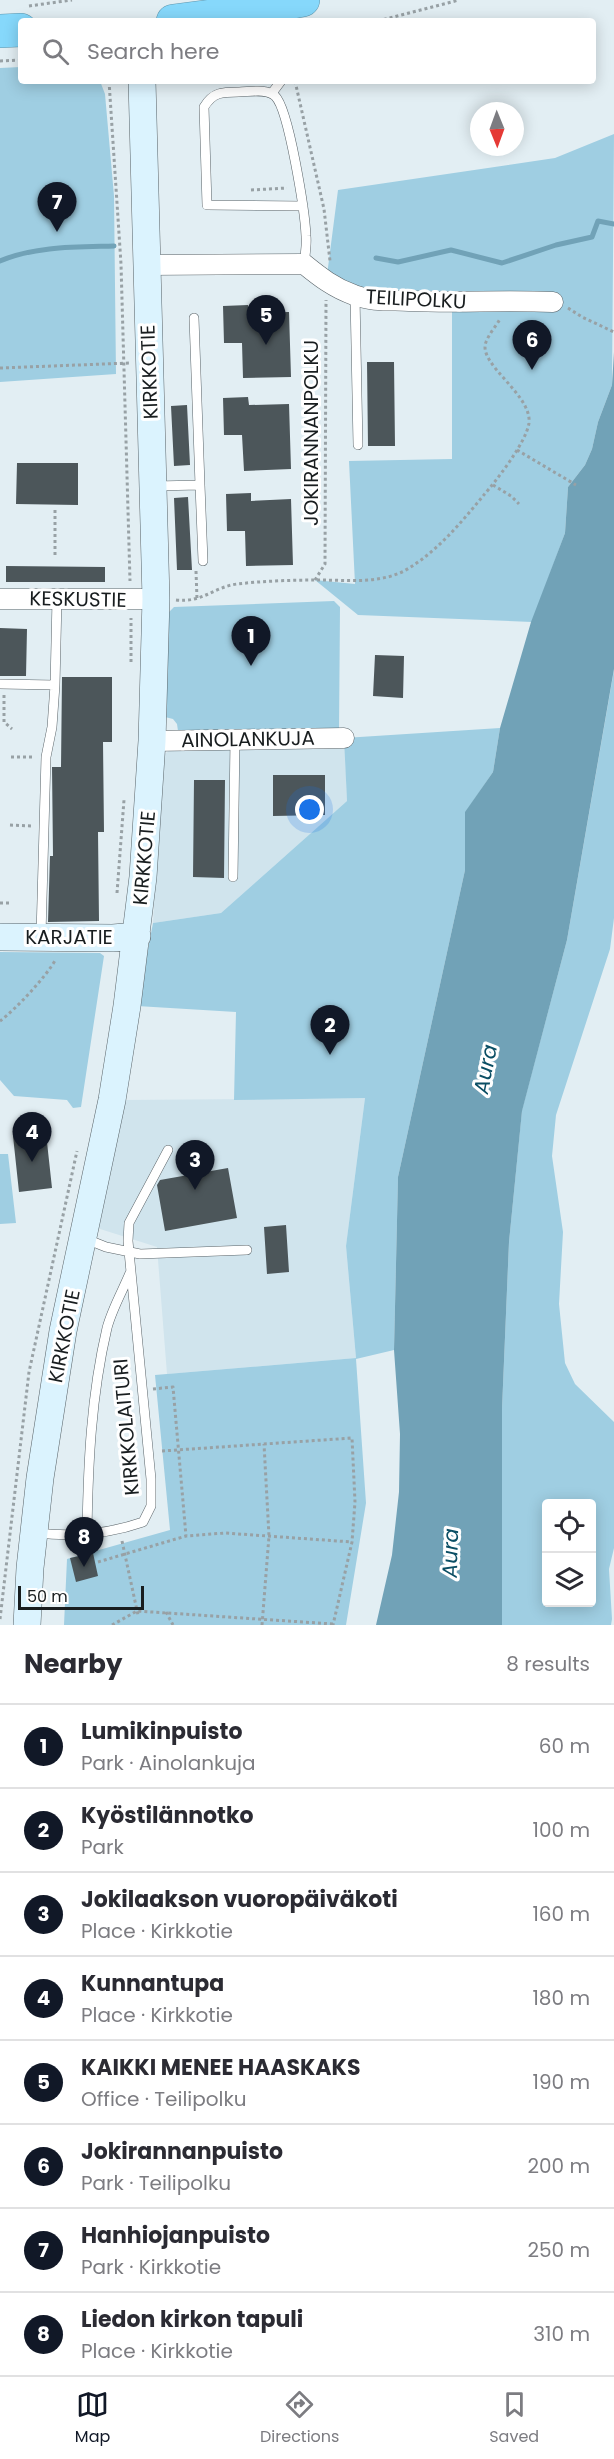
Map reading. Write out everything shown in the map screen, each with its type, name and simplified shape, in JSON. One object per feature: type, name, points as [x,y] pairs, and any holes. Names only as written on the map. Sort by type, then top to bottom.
[{"type":"highway","points":[[195,18],[303,0]]},
{"type":"highway","points":[[0,31],[18,21]]},
{"type":"street","name":"KIRKKOTIE","points":[[27,1625],[40,1478],[63,1331],[112,1100],[137,936],[152,741],[152,486],[136,363],[146,265],[141,84]]},
{"type":"street","points":[[146,265],[304,264]]},
{"type":"street","name":"TEILIPOLKU","points":[[304,264],[326,283],[355,296],[373,300],[452,303],[502,300],[553,302]]},
{"type":"street","name":"KESKUSTIE","points":[[0,598],[152,600]]},
{"type":"street","name":"AINOLANKUJA","points":[[152,741],[344,738]]},
{"type":"street","name":"KARJATIE","points":[[0,937],[49,946],[137,936]]},
{"type":"lane","points":[[272,93],[279,84]]},
{"type":"lane","points":[[303,206],[207,205],[204,107],[210,98],[218,92],[259,91],[272,93],[278,98],[303,206],[307,238],[304,264]]},
{"type":"lane","points":[[355,296],[358,445]]},
{"type":"lane","points":[[194,318],[203,561]]},
{"type":"lane","points":[[152,486],[200,485]]},
{"type":"lane","points":[[49,946],[43,826],[46,757],[52,727],[55,685],[57,599]]},
{"type":"lane","points":[[2,684],[55,685]]},
{"type":"lane","points":[[233,878],[235,740]]},
{"type":"lane","name":"KIRKKOLAITURI","points":[[34,1532],[87,1534],[120,1530],[143,1522],[151,1506],[148,1452],[130,1272],[129,1223],[168,1150]]},
{"type":"lane","points":[[84,1238],[106,1247],[140,1254],[247,1250]]},
{"type":"lane","points":[[87,1534],[88,1448],[99,1378],[108,1326],[130,1272]]},
{"type":"path","points":[[24,18],[72,0]]},
{"type":"path","points":[[390,18],[459,0]]},
{"type":"path","points":[[0,60],[18,60]]},
{"type":"path","points":[[109,84],[119,206],[136,363],[152,600],[131,666]]},
{"type":"path","name":"JOKIRANNANPOLKU","points":[[296,84],[318,181],[329,240],[330,261],[326,283],[326,564],[315,580]]},
{"type":"path","points":[[251,190],[299,186],[318,181]]},
{"type":"path","points":[[152,600],[187,601],[234,584],[374,580],[403,571],[446,539],[493,485],[517,450],[529,423],[523,401],[486,356],[484,344],[503,315],[502,300]]},
{"type":"path","points":[[553,302],[614,332]]},
{"type":"path","points":[[0,368],[136,363]]},
{"type":"path","points":[[517,450],[576,485]]},
{"type":"path","points":[[493,485],[512,496],[519,504]]},
{"type":"path","points":[[55,509],[55,555]]},
{"type":"path","points":[[197,599],[195,572],[203,561]]},
{"type":"path","points":[[2,684],[2,718],[12,729]]},
{"type":"path","points":[[11,757],[46,757]]},
{"type":"path","points":[[117,901],[125,796]]},
{"type":"path","points":[[10,825],[43,826]]},
{"type":"path","points":[[0,903],[10,903]]},
{"type":"path","points":[[0,1021],[49,972],[49,946]]},
{"type":"path","points":[[0,1619],[29,1372],[78,1146]]},
{"type":"path","points":[[142,1390],[173,1388],[186,1536]]},
{"type":"path","points":[[112,1625],[137,1613],[166,1612],[333,1624],[352,1542],[355,1502],[352,1438],[148,1452]]},
{"type":"path","points":[[262,1625],[269,1536],[264,1444]]},
{"type":"path","points":[[120,1530],[137,1613]]},
{"type":"path","points":[[98,1562],[186,1536],[225,1533],[352,1542]]},
{"type":"path","points":[[166,1612],[173,1625]]},
{"type":"shaded area","points":[[18,67],[18,84],[101,84],[105,94],[114,196],[116,374],[0,382],[0,68]]},
{"type":"shaded area","points":[[614,134],[612,385],[598,422],[592,449],[585,465],[568,487],[565,533],[532,622],[358,615],[315,580],[355,584],[349,461],[452,459],[452,303],[326,283],[338,190],[555,158]]},
{"type":"shaded area","points":[[334,601],[340,607],[339,732],[178,731],[173,719],[161,716],[165,616],[174,607]]},
{"type":"shaded area","points":[[614,670],[614,918],[610,949],[556,1115],[552,1156],[563,1232],[559,1304],[565,1363],[575,1384],[614,1422],[614,1548],[609,1569],[611,1625],[502,1625],[502,1409],[509,1242],[522,1110],[567,940]]},
{"type":"shaded area","points":[[500,728],[493,772],[465,813],[465,870],[398,1177],[394,1350],[356,1359],[366,1503],[346,1625],[64,1625],[67,1559],[170,1530],[155,1375],[356,1358],[346,1246],[365,1098],[234,1100],[236,1012],[137,1006],[153,923],[221,913],[347,801],[344,738]]},
{"type":"shaded area","points":[[173,748],[345,749],[347,801],[221,913],[153,923],[162,756]]},
{"type":"shaded area","points":[[0,952],[100,953],[104,956],[81,1107],[73,1108],[67,1100],[14,1096],[0,1080]]},
{"type":"shaded area","points":[[365,1098],[346,1246],[356,1358],[167,1374],[157,1247],[97,1228],[122,1100]]},
{"type":"shaded area","points":[[0,1154],[8,1154],[16,1223],[0,1224]]},
{"type":"water","name":"Aura","points":[[614,352],[614,669],[567,940],[522,1111],[509,1242],[502,1409],[502,1625],[376,1625],[392,1555],[399,1492],[400,1434],[394,1350],[398,1177],[465,870],[465,812],[493,772],[500,728],[531,622],[565,533],[568,487],[585,465],[592,449],[598,422],[612,385]]},
{"type":"building","points":[[248,305],[248,313],[289,312],[291,377],[243,378],[242,343],[224,343],[223,306]]},
{"type":"building","points":[[367,362],[394,362],[395,446],[368,446]]},
{"type":"building","points":[[248,397],[249,405],[289,404],[291,469],[244,471],[242,435],[224,435],[223,398]]},
{"type":"building","points":[[187,405],[190,465],[174,466],[171,406]]},
{"type":"building","points":[[17,463],[78,463],[78,505],[16,504]]},
{"type":"building","points":[[251,493],[251,501],[291,499],[293,565],[246,566],[245,531],[227,531],[226,494]]},
{"type":"building","points":[[188,497],[192,570],[177,570],[174,498]]},
{"type":"building","points":[[6,566],[105,567],[105,582],[6,582]]},
{"type":"building","points":[[0,628],[27,629],[26,676],[0,676]]},
{"type":"building","points":[[375,655],[404,656],[403,698],[373,696]]},
{"type":"building","points":[[62,677],[112,677],[112,742],[103,742],[104,832],[98,832],[99,921],[48,922],[50,856],[53,856],[52,767],[61,767]]},
{"type":"building","points":[[273,775],[325,775],[325,815],[273,816]]},
{"type":"building","points":[[194,780],[225,780],[224,878],[193,877]]},
{"type":"building","points":[[46,1133],[52,1188],[19,1192],[13,1136]]},
{"type":"building","points":[[228,1168],[237,1218],[165,1231],[157,1185],[160,1180]]},
{"type":"building","points":[[286,1225],[289,1272],[267,1274],[264,1227]]},
{"type":"building","points":[[93,1553],[98,1576],[76,1582],[70,1558]]},
{"type":"waterway","points":[[376,258],[398,262],[451,250],[502,263],[556,245],[592,237],[598,221],[614,224]]},
{"type":"waterway","points":[[0,261],[27,252],[42,250],[114,246]]},
{"type":"place","name":"Hanhiojanpuisto","points":[[57,232]]},
{"type":"place","name":"KAIKKI MENEE HAASKAKS","points":[[266,345]]},
{"type":"place","name":"Jokirannanpuisto","points":[[532,370]]},
{"type":"place","name":"Lumikinpuisto","points":[[251,666]]},
{"type":"place","name":"Kyöstilännotko","points":[[330,1055]]},
{"type":"place","name":"Kunnantupa","points":[[32,1162]]},
{"type":"place","name":"Jokilaakson vuoropäiväkoti","points":[[195,1190]]},
{"type":"place","name":"Liedon kirkon tapuli","points":[[84,1567]]}]
